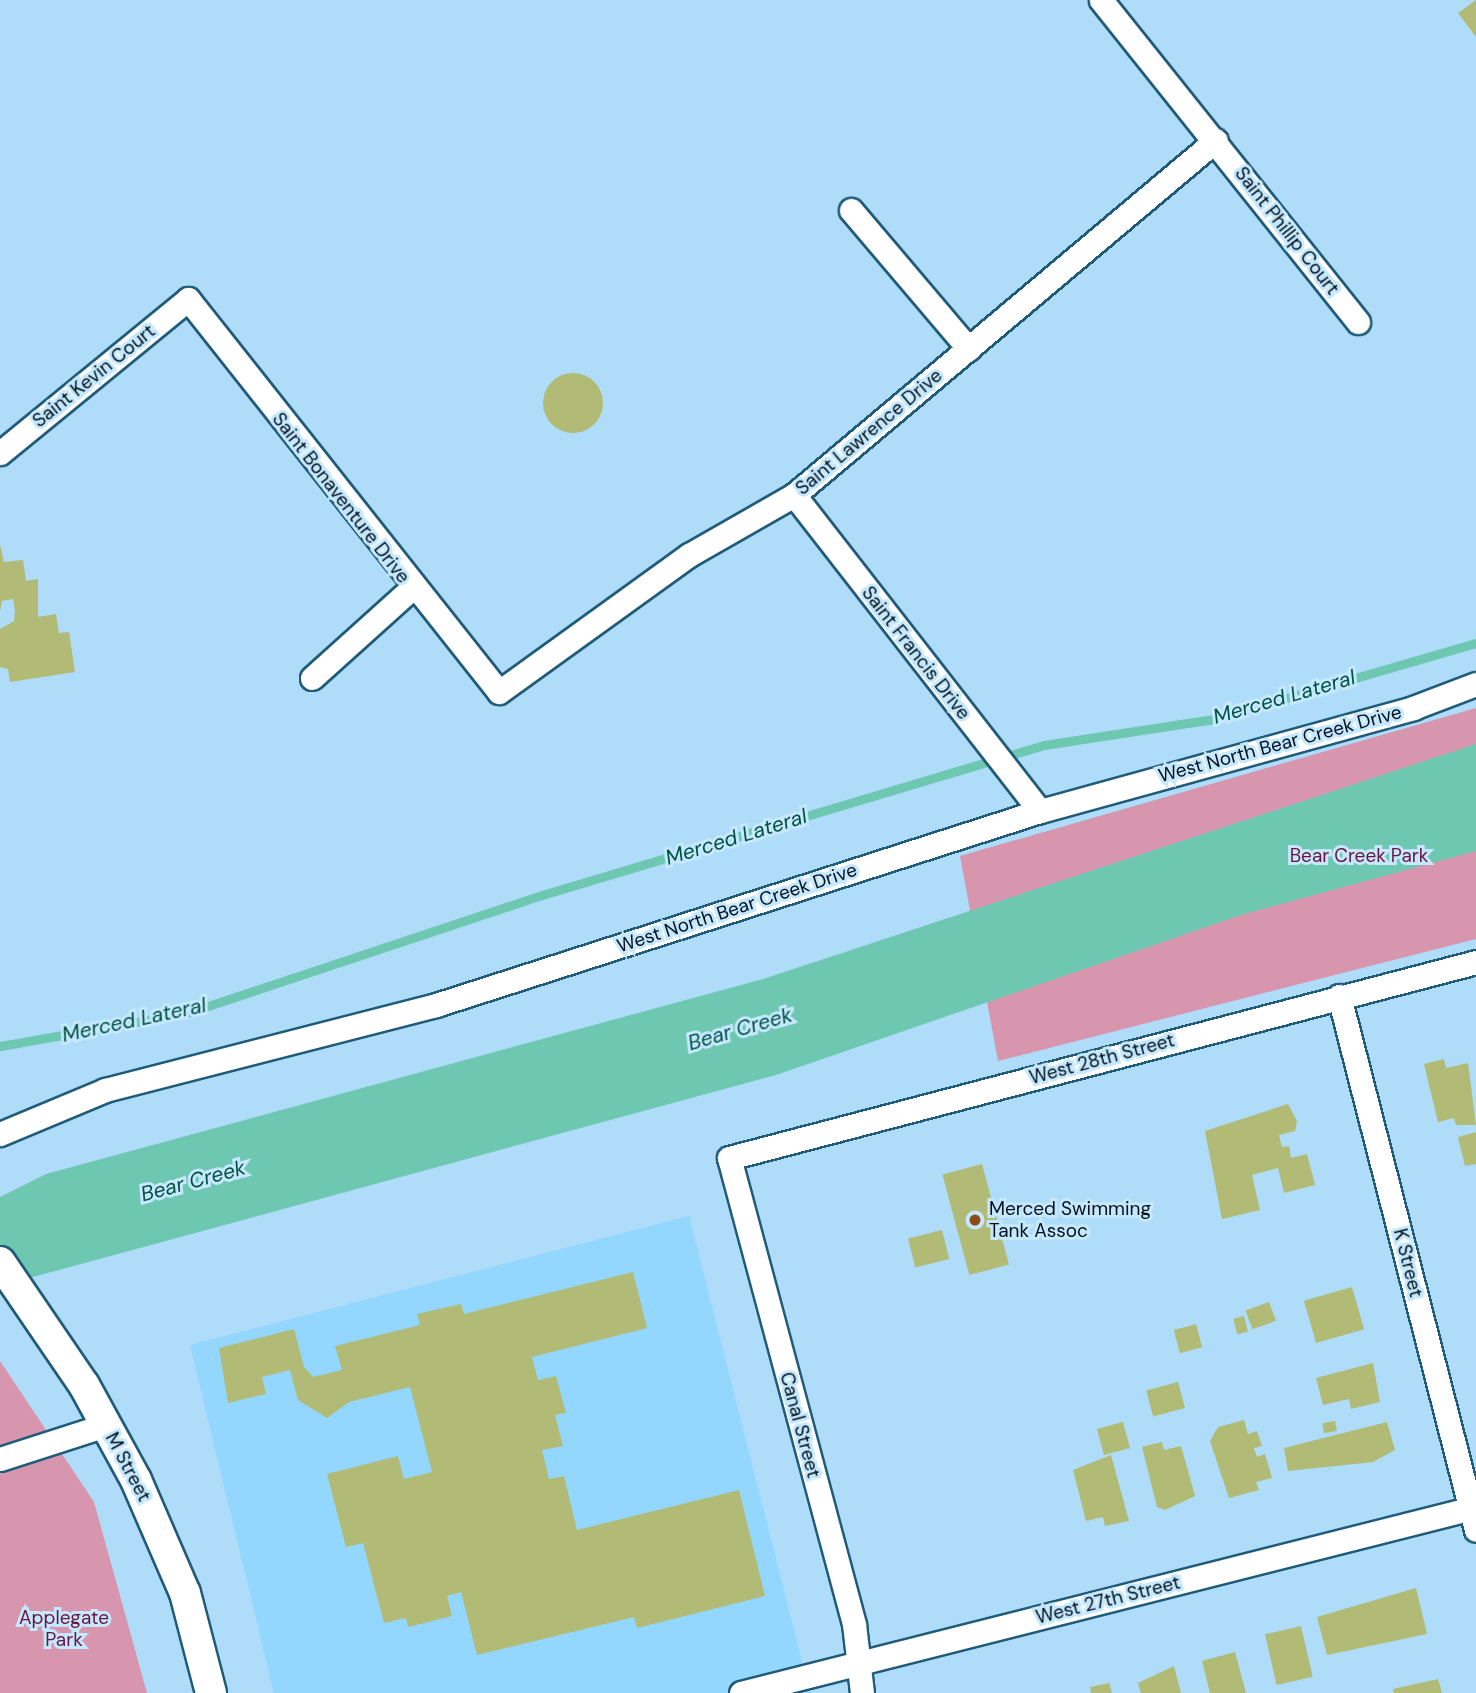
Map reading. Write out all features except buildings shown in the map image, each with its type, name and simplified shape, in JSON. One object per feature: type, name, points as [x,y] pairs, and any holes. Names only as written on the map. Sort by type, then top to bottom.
[{"type":"street","name":"Saint Phillip Court","points":[[1101,0],[1216,140],[1358,321]]},
{"type":"street","name":"Saint Lawrence Drive","points":[[499,692],[689,555],[794,495],[1216,140]]},
{"type":"street","points":[[850,210],[969,349]]},
{"type":"street","name":"Saint Kevin Court","points":[[0,453],[188,299]]},
{"type":"street","name":"Saint Bonaventure Drive","points":[[188,299],[411,589],[499,692]]},
{"type":"street","name":"Saint Francis Drive","points":[[794,495],[1033,802]]},
{"type":"street","points":[[312,678],[411,589]]},
{"type":"street","name":"West North Bear Creek Drive","points":[[0,1133],[106,1090],[436,1005],[1033,802],[1413,708],[1476,684]]},
{"type":"street","name":"West 28th Street","points":[[729,1158],[1476,962]]},
{"type":"street","name":"K Street","points":[[1339,996],[1474,1515]]},
{"type":"street","name":"Canal Street","points":[[729,1158],[854,1624],[854,1664],[862,1693]]},
{"type":"street","name":"M Street","points":[[0,1262],[50,1334],[106,1425],[159,1528],[211,1693]]},
{"type":"street","points":[[0,1459],[106,1425]]},
{"type":"street","name":"West 27th Street","points":[[741,1693],[1474,1515]]},
{"type":"shaded area","points":[[689,1216],[810,1693],[274,1693],[190,1345]]},
{"type":"green space","name":"Bear Creek Park","points":[[1476,708],[1476,939],[998,1061],[960,856]]},
{"type":"green space","name":"Applegate Park","points":[[0,1361],[94,1502],[147,1693],[0,1693]]},
{"type":"water","name":"Bear Creek","points":[[1476,744],[1476,851],[1241,915],[776,1075],[0,1286],[0,1197],[46,1174],[763,979]]},
{"type":"waterway","name":"Merced Lateral","points":[[0,1046],[187,1013],[542,895],[1044,745],[1214,719],[1476,643]]},
{"type":"place","name":"Merced Swimming Tank Assoc","points":[[975,1220]]}]
